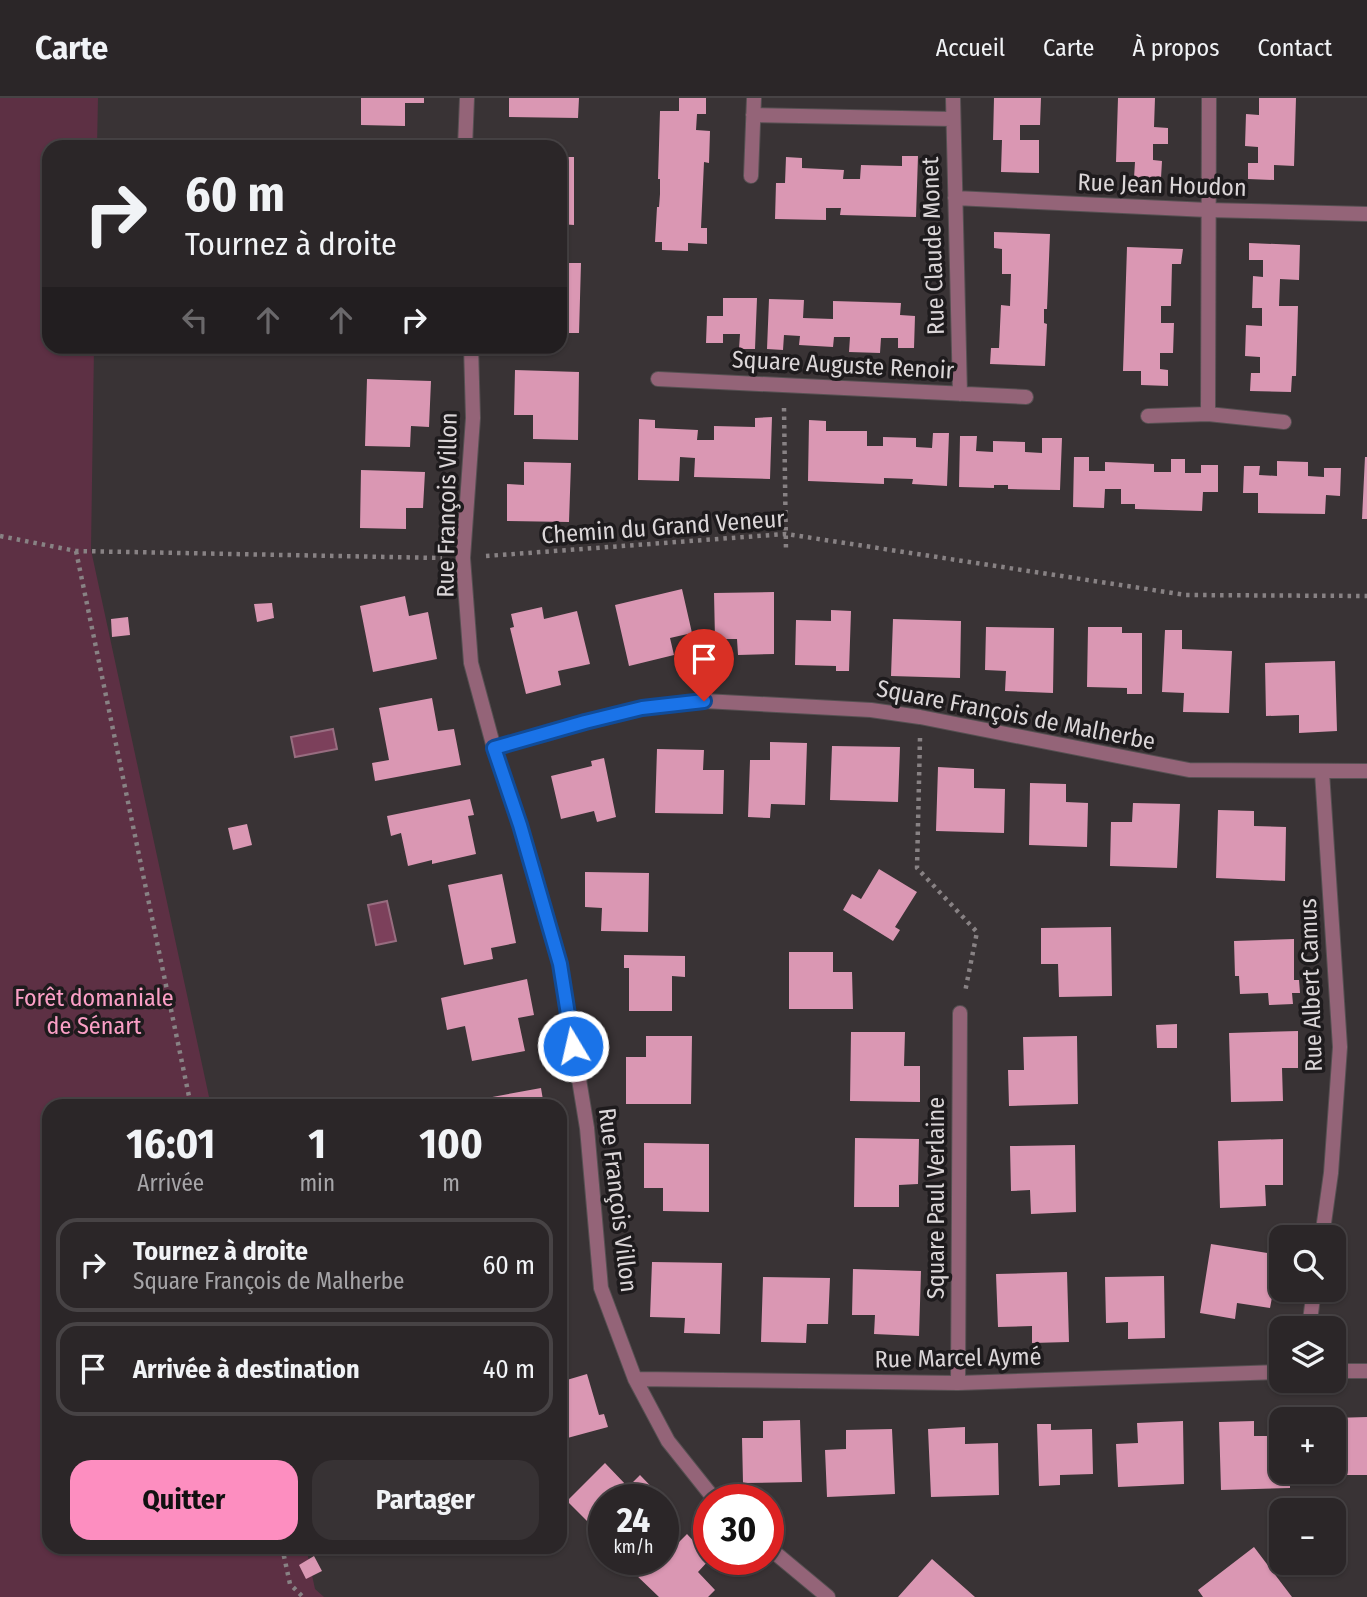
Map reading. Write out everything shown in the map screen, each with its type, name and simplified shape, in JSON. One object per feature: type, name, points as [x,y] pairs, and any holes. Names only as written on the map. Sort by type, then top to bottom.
[{"type":"street","points":[[466,140],[467,98]]},
{"type":"street","points":[[751,176],[754,98]]},
{"type":"street","name":"Rue Claude Monet","points":[[953,98],[960,394]]},
{"type":"street","points":[[1208,414],[1209,98]]},
{"type":"street","points":[[753,115],[952,119]]},
{"type":"street","name":"Rue Jean Houdon","points":[[955,198],[1208,210],[1367,214]]},
{"type":"street","name":"Rue François Villon","points":[[471,354],[473,418],[463,558],[471,663],[560,964],[587,1128],[601,1288],[635,1379],[668,1441],[702,1484]]},
{"type":"street","name":"Square Auguste Renoir","points":[[658,379],[1026,397]]},
{"type":"street","points":[[1148,416],[1208,414],[1284,422]]},
{"type":"street","name":"Square François de Malherbe","points":[[494,748],[642,708],[704,701],[872,710],[1189,770],[1367,771]]},
{"type":"street","name":"Rue Albert Camus","points":[[1322,772],[1340,1047],[1331,1173],[1324,1225]]},
{"type":"street","name":"Square Paul Verlaine","points":[[958,1383],[960,1013]]},
{"type":"street","points":[[1346,1371],[1367,1371]]},
{"type":"street","name":"Rue Marcel Aymé","points":[[635,1379],[958,1383],[1269,1372]]},
{"type":"street","points":[[784,1560],[828,1597]]},
{"type":"path","points":[[784,385],[786,551]]},
{"type":"path","name":"Chemin du Grand Veneur","points":[[0,536],[76,551],[463,558],[786,534],[1186,595],[1367,596]]},
{"type":"path","points":[[76,551],[190,1099]]},
{"type":"path","points":[[920,717],[917,868],[977,932],[960,1013]]},
{"type":"path","points":[[284,1554],[290,1584],[303,1597]]},
{"type":"green space","name":"Forêt domaniale de Sénart","points":[[0,98],[98,98],[97,140],[42,140],[42,354],[94,354],[91,550],[209,1099],[42,1099],[42,1554],[308,1554],[315,1589],[324,1597],[0,1597]]},
{"type":"shaded area","points":[[333,729],[337,749],[295,757],[291,737]]},
{"type":"shaded area","points":[[387,901],[396,941],[376,945],[368,905]]},
{"type":"building","points":[[361,98],[424,98],[424,103],[405,103],[405,126],[361,125]]},
{"type":"building","points":[[509,98],[579,98],[578,118],[509,117]]},
{"type":"building","points":[[679,98],[706,98],[706,114],[697,114],[696,130],[710,131],[709,163],[704,162],[701,228],[707,228],[707,244],[688,243],[688,251],[662,250],[662,242],[655,242],[660,194],[660,111],[679,111]]},
{"type":"building","points":[[994,98],[1041,98],[1040,125],[1020,125],[1020,140],[1039,140],[1039,173],[1001,172],[1002,140],[993,140]]},
{"type":"building","points":[[1118,98],[1155,98],[1154,127],[1168,128],[1168,144],[1153,144],[1153,160],[1162,161],[1161,178],[1134,178],[1135,162],[1116,162]]},
{"type":"building","points":[[1259,98],[1296,98],[1294,166],[1274,165],[1274,180],[1248,179],[1248,163],[1258,163],[1258,147],[1245,146],[1246,114],[1259,115]]},
{"type":"building","points":[[902,156],[918,156],[916,217],[840,215],[841,208],[826,208],[826,220],[775,219],[776,183],[785,183],[786,157],[802,158],[802,168],[844,170],[843,179],[860,179],[861,165],[902,166]]},
{"type":"building","points":[[567,157],[574,157],[574,225],[567,224]]},
{"type":"building","points":[[994,232],[1050,234],[1047,309],[1044,309],[1044,323],[1047,324],[1045,366],[990,364],[991,348],[999,348],[1001,305],[1010,306],[1011,274],[1002,274],[1002,249],[994,248]]},
{"type":"building","points":[[1249,243],[1300,245],[1299,280],[1280,279],[1279,306],[1298,306],[1296,376],[1292,376],[1291,392],[1250,391],[1251,373],[1260,373],[1260,357],[1245,356],[1246,325],[1262,326],[1262,308],[1252,308],[1253,276],[1263,277],[1263,260],[1249,260]]},
{"type":"building","points":[[1127,247],[1183,249],[1181,264],[1172,264],[1171,306],[1161,306],[1161,323],[1174,323],[1173,353],[1160,353],[1160,369],[1168,370],[1168,386],[1141,385],[1141,371],[1123,371]]},
{"type":"building","points":[[567,263],[581,263],[579,333],[567,333]]},
{"type":"building","points":[[723,298],[757,298],[755,349],[739,349],[740,334],[723,334],[723,343],[706,343],[707,316],[723,316]]},
{"type":"building","points":[[769,299],[804,300],[803,318],[833,319],[833,301],[901,303],[900,315],[915,316],[914,348],[898,348],[898,338],[881,338],[880,353],[849,352],[850,337],[834,337],[833,347],[799,345],[800,336],[784,335],[783,350],[767,349]]},
{"type":"building","points":[[515,370],[579,372],[578,440],[533,439],[533,415],[514,415]]},
{"type":"building","points":[[367,379],[431,381],[429,427],[411,426],[410,447],[365,446]]},
{"type":"building","points":[[772,417],[770,479],[694,477],[695,458],[680,457],[679,481],[638,480],[639,419],[655,420],[655,428],[698,430],[697,440],[714,440],[714,426],[755,427],[755,418]]},
{"type":"building","points":[[809,420],[826,421],[826,431],[867,431],[867,446],[883,446],[883,437],[916,438],[916,447],[932,448],[933,433],[949,433],[947,486],[912,484],[913,479],[884,478],[884,484],[808,481]]},
{"type":"building","points":[[960,436],[977,436],[976,451],[993,452],[993,441],[1025,442],[1025,452],[1042,453],[1042,438],[1062,438],[1060,490],[1008,489],[1008,485],[994,485],[994,488],[959,487]]},
{"type":"building","points":[[1074,457],[1089,457],[1089,471],[1105,471],[1105,462],[1154,464],[1154,472],[1171,472],[1171,459],[1185,459],[1185,473],[1201,473],[1201,465],[1218,465],[1218,492],[1203,492],[1202,511],[1135,509],[1135,504],[1121,504],[1121,489],[1105,489],[1104,508],[1073,507]]},
{"type":"building","points":[[1365,457],[1367,519],[1362,519]]},
{"type":"building","points":[[1277,461],[1308,462],[1308,476],[1324,477],[1324,468],[1341,468],[1340,496],[1326,495],[1325,514],[1258,513],[1258,493],[1243,493],[1244,466],[1260,466],[1259,475],[1277,476]]},
{"type":"building","points":[[524,462],[571,463],[569,522],[507,521],[507,484],[524,485]]},
{"type":"building","points":[[361,470],[425,472],[423,508],[406,508],[406,529],[360,528]]},
{"type":"building","points":[[682,589],[692,633],[670,638],[674,655],[629,666],[615,605]]},
{"type":"building","points":[[774,592],[774,654],[738,655],[737,639],[715,639],[714,593]]},
{"type":"building","points":[[405,596],[409,616],[428,612],[437,659],[373,672],[360,606]]},
{"type":"building","points":[[272,603],[274,618],[257,622],[254,604]]},
{"type":"building","points":[[542,607],[544,619],[577,611],[590,664],[558,671],[561,685],[526,694],[510,628],[514,627],[511,614]]},
{"type":"building","points":[[831,610],[851,611],[849,671],[836,671],[836,666],[795,665],[796,620],[831,621]]},
{"type":"building","points":[[128,617],[130,635],[112,637],[111,619]]},
{"type":"building","points":[[893,619],[961,621],[960,678],[891,676]]},
{"type":"building","points":[[986,627],[1054,628],[1053,693],[1005,691],[1006,671],[985,670]]},
{"type":"building","points":[[1088,627],[1122,627],[1122,633],[1142,633],[1142,694],[1127,694],[1127,688],[1087,687]]},
{"type":"building","points":[[1165,630],[1182,630],[1182,649],[1232,651],[1229,713],[1183,712],[1184,693],[1162,692]]},
{"type":"building","points":[[1335,661],[1337,731],[1299,733],[1299,715],[1266,716],[1265,663]]},
{"type":"building","points":[[432,698],[438,731],[454,729],[461,765],[375,781],[372,763],[389,760],[379,708]]},
{"type":"building","points":[[770,742],[807,743],[805,805],[771,804],[770,818],[748,817],[750,760],[770,760]]},
{"type":"building","points":[[832,746],[900,747],[898,802],[830,800]]},
{"type":"building","points":[[657,749],[704,750],[703,770],[724,770],[723,814],[655,813]]},
{"type":"building","points":[[604,758],[616,817],[597,822],[594,811],[561,819],[551,776],[592,766],[591,761]]},
{"type":"building","points":[[938,767],[974,769],[974,788],[1005,789],[1004,833],[936,831]]},
{"type":"building","points":[[1030,783],[1066,784],[1066,802],[1088,803],[1087,847],[1029,845]]},
{"type":"building","points":[[470,799],[474,815],[468,816],[476,854],[432,864],[432,860],[408,866],[401,833],[391,836],[387,816]]},
{"type":"building","points":[[1133,803],[1180,804],[1177,868],[1110,866],[1111,822],[1132,822]]},
{"type":"building","points":[[1218,810],[1254,811],[1254,826],[1286,827],[1285,881],[1216,878]]},
{"type":"building","points":[[247,824],[252,845],[233,850],[228,828]]},
{"type":"building","points":[[879,869],[917,892],[895,927],[900,930],[893,941],[843,910],[852,894],[861,899]]},
{"type":"building","points":[[585,872],[649,873],[648,932],[601,931],[602,908],[585,907]]},
{"type":"building","points":[[502,874],[516,943],[491,948],[493,959],[464,965],[448,885]]},
{"type":"building","points":[[1111,927],[1112,996],[1059,997],[1058,964],[1041,964],[1041,928]]},
{"type":"building","points":[[1294,939],[1294,980],[1299,980],[1300,993],[1292,993],[1293,1004],[1269,1005],[1268,993],[1240,994],[1239,976],[1235,976],[1234,941]]},
{"type":"building","points":[[789,952],[833,952],[833,972],[852,972],[853,1009],[789,1009]]},
{"type":"building","points":[[624,955],[685,956],[685,977],[672,976],[672,1011],[629,1011],[629,968],[624,968]]},
{"type":"building","points":[[527,979],[534,1015],[518,1018],[525,1051],[472,1061],[465,1026],[447,1030],[441,998]]},
{"type":"building","points":[[1177,1024],[1177,1048],[1157,1048],[1156,1025]]},
{"type":"building","points":[[1298,1031],[1298,1068],[1282,1068],[1283,1101],[1231,1102],[1229,1033]]},
{"type":"building","points":[[851,1032],[905,1032],[904,1066],[920,1066],[920,1102],[850,1101]]},
{"type":"building","points":[[646,1036],[692,1036],[691,1104],[626,1104],[626,1057],[646,1057]]},
{"type":"building","points":[[1077,1036],[1078,1104],[1009,1106],[1008,1070],[1024,1070],[1023,1037]]},
{"type":"building","points":[[541,1088],[543,1099],[481,1099]]},
{"type":"building","points":[[855,1138],[919,1139],[918,1184],[899,1185],[899,1207],[854,1207]]},
{"type":"building","points":[[1283,1139],[1283,1185],[1265,1185],[1266,1206],[1220,1208],[1218,1141]]},
{"type":"building","points":[[644,1143],[709,1144],[709,1212],[663,1211],[663,1188],[644,1188]]},
{"type":"building","points":[[1075,1145],[1076,1212],[1031,1214],[1030,1190],[1011,1191],[1010,1146]]},
{"type":"building","points":[[1211,1244],[1269,1253],[1270,1308],[1237,1303],[1235,1319],[1200,1313]]},
{"type":"building","points":[[652,1262],[722,1263],[720,1334],[684,1333],[685,1318],[650,1317]]},
{"type":"building","points":[[853,1269],[921,1271],[919,1336],[874,1334],[875,1315],[852,1315]]},
{"type":"building","points":[[1067,1272],[1069,1342],[1032,1343],[1032,1326],[998,1327],[996,1274]]},
{"type":"building","points":[[1164,1276],[1165,1338],[1128,1339],[1128,1322],[1106,1323],[1105,1277]]},
{"type":"building","points":[[763,1277],[830,1278],[828,1324],[807,1324],[806,1343],[761,1342]]},
{"type":"building","points":[[587,1374],[599,1415],[604,1414],[608,1427],[567,1438],[567,1380]]},
{"type":"building","points":[[1367,1417],[1367,1475],[1346,1475],[1346,1418]]},
{"type":"building","points":[[800,1420],[802,1482],[743,1483],[742,1438],[763,1438],[763,1421]]},
{"type":"building","points":[[1183,1421],[1184,1484],[1118,1487],[1116,1444],[1138,1443],[1137,1423]]},
{"type":"building","points":[[1254,1421],[1254,1436],[1269,1436],[1269,1484],[1290,1484],[1290,1488],[1221,1490],[1219,1422]]},
{"type":"building","points":[[1037,1424],[1051,1424],[1051,1430],[1092,1429],[1093,1474],[1060,1475],[1060,1485],[1039,1486]]},
{"type":"building","points":[[965,1427],[965,1444],[998,1443],[999,1495],[931,1497],[928,1429]]},
{"type":"building","points":[[892,1429],[895,1494],[827,1497],[825,1450],[846,1449],[846,1430]]},
{"type":"building","points":[[605,1463],[625,1484],[588,1484],[588,1522],[567,1501]]},
{"type":"building","points":[[640,1475],[649,1484],[631,1484]]},
{"type":"building","points":[[687,1534],[693,1541],[693,1575],[701,1575],[715,1590],[708,1597],[659,1597],[636,1575],[679,1575],[679,1542]]},
{"type":"building","points":[[1254,1547],[1269,1567],[1269,1575],[1275,1575],[1292,1597],[1203,1597],[1198,1590]]},
{"type":"building","points":[[314,1556],[322,1571],[306,1579],[299,1565]]},
{"type":"building","points":[[932,1559],[975,1597],[898,1597]]},
{"type":"route","points":[[573,1046],[560,964],[520,825],[494,748],[642,708],[704,701]]}]
